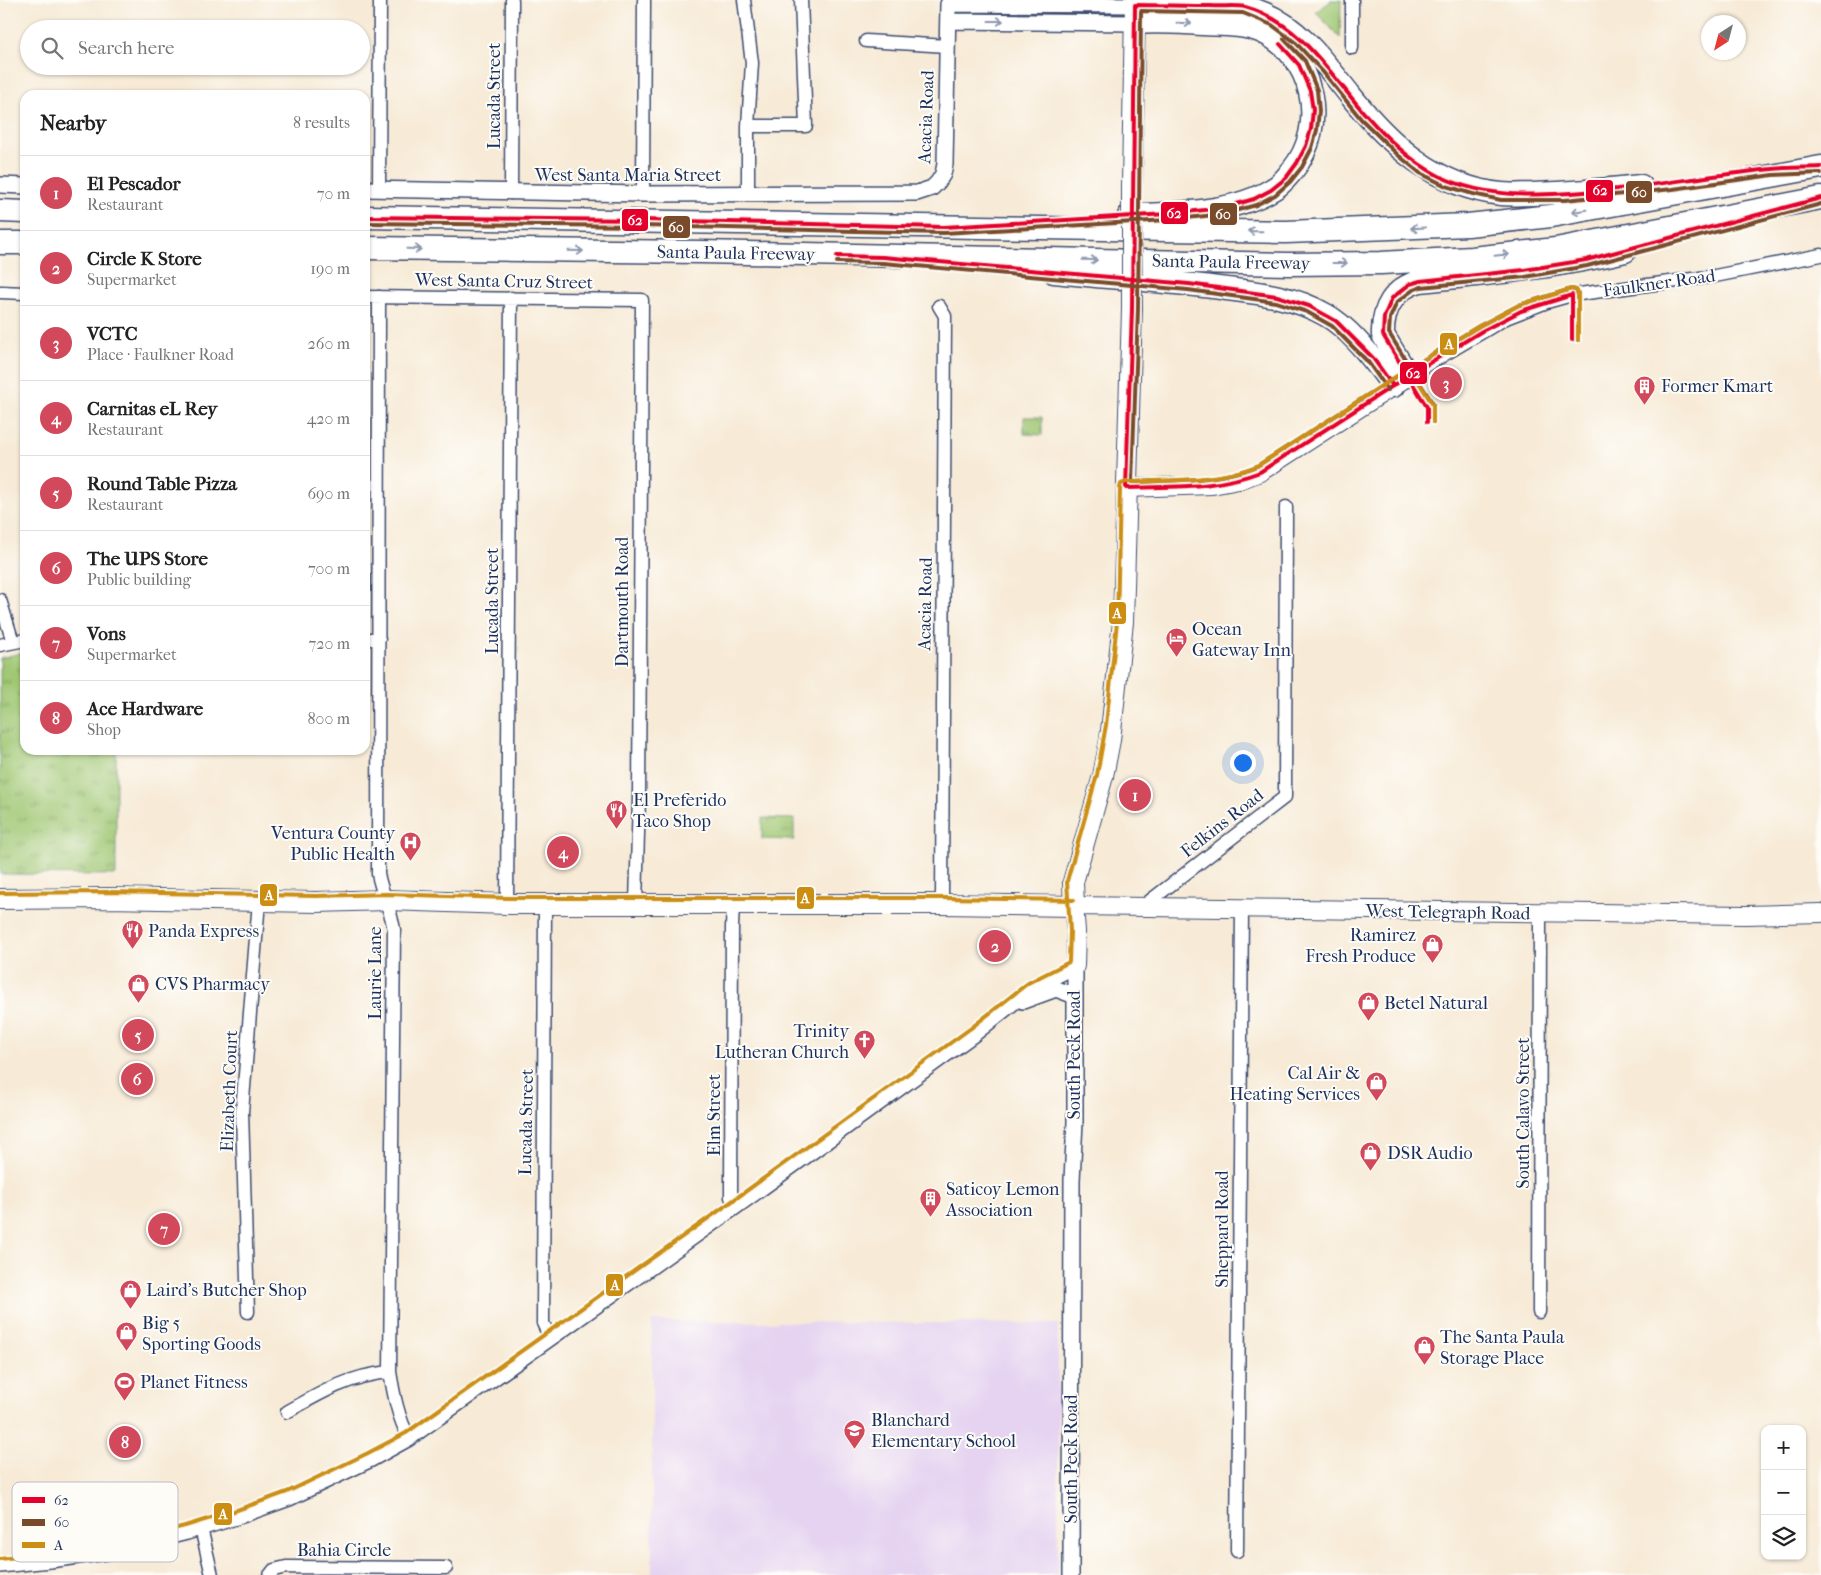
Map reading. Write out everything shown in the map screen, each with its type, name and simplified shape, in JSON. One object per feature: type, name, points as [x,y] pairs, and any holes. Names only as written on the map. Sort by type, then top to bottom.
[{"type":"highway","points":[[1135,9],[1244,7],[1275,19],[1300,38],[1328,68],[1366,115],[1402,150],[1423,167],[1448,180],[1474,188],[1502,194],[1564,194],[1672,183],[1772,169],[1819,168]]},
{"type":"highway","points":[[944,227],[1199,211],[1253,200],[1281,184],[1295,167],[1306,148],[1313,126],[1314,113],[1308,81],[1291,54],[1278,42],[1259,31],[1241,26],[1135,9]]},
{"type":"highway","name":"Santa Paula Freeway","points":[[370,217],[652,220],[1286,232],[1468,225],[1551,216],[1819,168]]},
{"type":"highway","name":"Santa Paula Freeway","points":[[370,248],[702,252],[1288,264],[1381,263],[1472,258],[1556,249],[1821,198]]},
{"type":"highway","points":[[1400,381],[1383,335],[1384,317],[1392,298],[1410,284],[1420,281],[1584,261],[1656,243],[1773,208]]},
{"type":"highway","points":[[0,211],[20,212]]},
{"type":"highway","points":[[0,243],[20,243]]},
{"type":"highway","points":[[883,257],[1189,284],[1277,296],[1309,306],[1336,321],[1373,358],[1400,381]]},
{"type":"main road","name":"South Peck Road","points":[[1075,966],[1076,931],[1073,882],[1087,826],[1103,776],[1112,726],[1123,622],[1132,309],[1135,9]]},
{"type":"main road","name":"Faulkner Road","points":[[1126,488],[1212,485],[1239,480],[1260,472],[1400,381]]},
{"type":"main road","points":[[0,899],[108,898],[259,901],[387,900],[507,904],[942,904],[1074,906]]},
{"type":"main road","name":"West Telegraph Road","points":[[1074,906],[1242,907],[1540,913],[1776,915],[1821,913]]},
{"type":"street","points":[[372,189],[380,0]]},
{"type":"street","name":"Lucada Street","points":[[511,193],[512,0]]},
{"type":"street","points":[[643,194],[644,0]]},
{"type":"street","points":[[744,0],[752,63],[748,126],[748,194]]},
{"type":"street","points":[[748,126],[806,126],[801,0]]},
{"type":"street","points":[[1352,0],[1352,48]]},
{"type":"street","points":[[948,2],[1135,9]]},
{"type":"street","name":"Acacia Road","points":[[891,192],[906,194],[924,192],[938,182],[943,174],[946,140],[948,2]]},
{"type":"street","points":[[948,21],[1135,9]]},
{"type":"street","points":[[866,41],[947,46]]},
{"type":"street","points":[[0,186],[20,186]]},
{"type":"street","name":"West Santa Maria Street","points":[[372,189],[643,194],[891,192]]},
{"type":"street","name":"Faulkner Road","points":[[1400,381],[1506,318],[1547,302],[1572,295],[1715,276],[1821,255]]},
{"type":"street","points":[[0,292],[20,293]]},
{"type":"street","name":"West Santa Cruz Street","points":[[370,297],[642,300]]},
{"type":"street","name":"Laurie Lane","points":[[379,297],[378,874],[392,916],[394,930],[390,1372],[399,1414],[409,1438]]},
{"type":"street","name":"Lucada Street","points":[[507,904],[511,298]]},
{"type":"street","name":"Dartmouth Road","points":[[636,904],[639,787],[642,300]]},
{"type":"street","name":"Acacia Road","points":[[939,306],[945,316],[942,904]]},
{"type":"street","name":"Felkins Road","points":[[1142,907],[1285,797],[1286,507]]},
{"type":"street","points":[[0,600],[19,641],[0,645]]},
{"type":"street","points":[[370,639],[379,639]]},
{"type":"street","name":"Elizabeth Court","points":[[248,1312],[242,1112],[259,901]]},
{"type":"street","name":"Lucada Street","points":[[545,904],[543,1323],[550,1338]]},
{"type":"street","name":"Elm Street","points":[[733,904],[731,1198],[735,1207]]},
{"type":"street","name":"Sheppard Road","points":[[1237,1550],[1242,907]]},
{"type":"street","name":"South Calavo Street","points":[[1540,913],[1540,1312]]},
{"type":"street","points":[[178,1534],[289,1498],[371,1459],[409,1438],[735,1207],[975,1033],[1031,988],[1075,966]]},
{"type":"street","name":"South Peck Road","points":[[1070,1575],[1075,966]]},
{"type":"street","points":[[1003,1009],[1056,989],[1075,996]]},
{"type":"street","points":[[287,1412],[324,1390],[350,1380],[376,1373],[390,1372]]},
{"type":"street","points":[[201,1528],[212,1575]]},
{"type":"street","points":[[0,1565],[30,1562]]},
{"type":"street","name":"Bahia Circle","points":[[270,1575],[278,1568],[420,1572],[446,1568]]},
{"type":"shaded area","name":"Blanchard Elementary School","points":[[652,1321],[1058,1324],[1058,1575],[652,1575]]},
{"type":"green space","points":[[1330,0],[1341,0],[1340,38],[1316,12]]},
{"type":"green space","points":[[1024,417],[1042,417],[1042,435],[1024,434]]},
{"type":"green space","points":[[20,653],[20,755],[116,755],[116,875],[0,874],[0,658]]},
{"type":"green space","points":[[762,818],[794,819],[794,840],[762,839]]},
{"type":"transit line","name":"62","points":[[1572,340],[1572,295],[1521,311],[1482,331],[1408,376],[1260,472],[1211,484],[1126,488],[1132,309],[1135,5],[1241,6],[1265,14],[1282,24],[1298,37],[1365,114],[1403,152],[1436,174],[1468,187],[1510,194],[1553,194],[1617,189],[1778,168],[1821,167]]},
{"type":"transit line","name":"60","points":[[1578,340],[1578,294],[1576,290],[1571,289],[1519,305],[1479,326],[1257,466],[1211,478],[1132,482],[1138,309],[1141,11],[1243,13],[1272,25],[1296,43],[1323,72],[1361,119],[1398,155],[1420,173],[1446,186],[1473,194],[1501,200],[1565,200],[1673,189],[1773,175],[1821,173]]},
{"type":"transit line","name":"60","points":[[370,223],[643,226],[944,233],[1168,220],[1224,214],[1256,205],[1275,195],[1290,182],[1302,167],[1312,148],[1317,130],[1319,111],[1317,90],[1305,61],[1284,39]]},
{"type":"transit line","name":"62","points":[[370,217],[643,220],[944,227],[1168,214],[1223,208],[1254,199],[1271,190],[1286,178],[1306,146],[1311,129],[1313,110],[1310,91],[1299,65],[1280,44]]},
{"type":"transit line","name":"62","points":[[1427,422],[1427,407],[1383,335],[1384,317],[1392,298],[1410,284],[1420,281],[1524,270],[1586,260],[1821,198]]},
{"type":"transit line","name":"60","points":[[1433,422],[1433,404],[1389,333],[1390,318],[1397,302],[1413,290],[1421,287],[1525,277],[1587,266],[1821,204]]},
{"type":"transit line","name":"62","points":[[837,256],[883,257],[1189,284],[1277,296],[1309,306],[1336,321],[1373,358],[1393,386]]},
{"type":"transit line","name":"60","points":[[837,262],[883,263],[1188,290],[1276,302],[1307,312],[1332,326],[1368,362],[1388,390]]},
{"type":"transit line","name":"A","points":[[178,1528],[237,1510],[287,1492],[406,1433],[731,1202],[971,1028],[1028,983],[1069,962],[1070,931],[1067,881],[1097,775],[1106,725],[1117,622],[1121,484],[1126,482],[1209,478],[1257,466],[1479,326],[1519,305],[1571,289],[1576,290],[1578,294],[1578,340]]},
{"type":"transit line","name":"A","points":[[1413,373],[1433,405],[1433,422]]},
{"type":"transit line","name":"A","points":[[0,893],[108,892],[316,896],[387,894],[507,898],[942,898],[1074,900]]},
{"type":"transit line","name":"A","points":[[0,1559],[12,1558]]},
{"type":"place","name":"VCTC","points":[[1446,383]]},
{"type":"place","name":"Former Kmart","points":[[1645,405]]},
{"type":"place","name":"Ocean Gateway Inn","points":[[1176,658]]},
{"type":"place","name":"El Pescador","points":[[1135,795]]},
{"type":"place","name":"El Preferido Taco Shop","points":[[617,829]]},
{"type":"place","name":"Carnitas eL Rey","points":[[563,852]]},
{"type":"place","name":"Ventura County Public Health","points":[[411,862]]},
{"type":"place","name":"Circle K Store","points":[[995,946]]},
{"type":"place","name":"Panda Express","points":[[132,950]]},
{"type":"place","name":"Ramirez Fresh Produce","points":[[1432,964]]},
{"type":"place","name":"CVS Pharmacy","points":[[139,1003]]},
{"type":"place","name":"Betel Natural","points":[[1368,1022]]},
{"type":"place","name":"Round Table Pizza","points":[[138,1035]]},
{"type":"place","name":"Trinity Lutheran Church","points":[[865,1060]]},
{"type":"place","name":"The UPS Store","points":[[137,1079]]},
{"type":"place","name":"Cal Air & Heating Services","points":[[1376,1102]]},
{"type":"place","name":"DSR Audio","points":[[1371,1172]]},
{"type":"place","name":"Saticoy Lemon Association","points":[[930,1218]]},
{"type":"place","name":"Vons","points":[[164,1229]]},
{"type":"place","name":"Laird's Butcher Shop","points":[[130,1309]]},
{"type":"place","name":"Big 5 Sporting Goods","points":[[126,1352]]},
{"type":"place","name":"The Santa Paula Storage Place","points":[[1424,1366]]},
{"type":"place","name":"Planet Fitness","points":[[124,1401]]},
{"type":"place","name":"Ace Hardware","points":[[125,1442]]},
{"type":"place","name":"Blanchard Elementary School","points":[[855,1449]]}]
